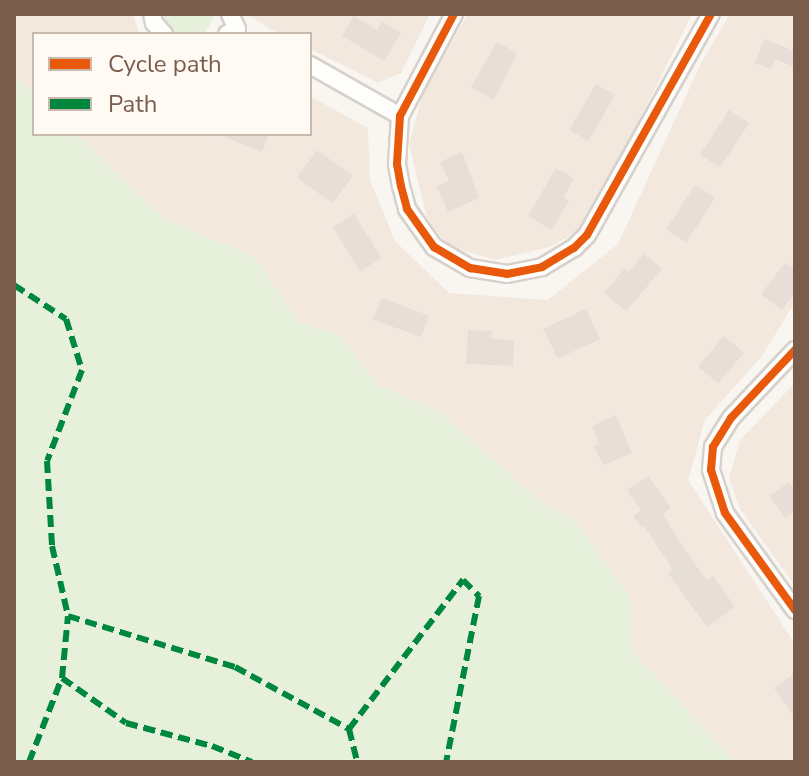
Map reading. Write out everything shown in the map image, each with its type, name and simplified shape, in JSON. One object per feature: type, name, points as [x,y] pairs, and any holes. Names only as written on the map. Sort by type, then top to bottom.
[{"type":"street","points":[[152,14],[154,23],[162,32]]},
{"type":"street","points":[[454,14],[400,116],[397,164],[401,186],[407,209],[434,247],[452,259],[489,272],[516,273],[542,267],[574,248],[598,220],[711,14]]},
{"type":"street","points":[[312,66],[400,116]]},
{"type":"street","points":[[795,350],[731,418],[713,447],[712,462],[716,492],[725,513],[795,610]]},
{"type":"shaded area","points":[[14,14],[133,14],[138,32],[32,32],[32,91],[14,74]]},
{"type":"shaded area","points":[[246,14],[430,14],[401,73],[378,83],[312,50],[312,32],[276,32]]},
{"type":"shaded area","points":[[468,14],[692,14],[621,157],[580,231],[549,247],[495,260],[448,246],[427,218],[409,144],[423,94]]},
{"type":"shaded area","points":[[730,14],[795,14],[795,302],[762,356],[705,420],[688,480],[795,644],[795,762],[735,762],[632,651],[630,597],[573,518],[545,506],[440,412],[380,387],[339,335],[299,322],[254,257],[163,218],[78,136],[312,136],[312,97],[368,128],[370,180],[395,241],[449,293],[548,300],[618,244],[700,65]]},
{"type":"shaded area","points":[[795,383],[795,586],[740,509],[729,478],[740,440]]},
{"type":"green space","points":[[162,14],[215,14],[205,32],[172,32]]},
{"type":"green space","points":[[14,74],[32,91],[32,136],[78,136],[163,218],[254,257],[299,322],[339,335],[380,386],[440,412],[545,506],[573,518],[630,597],[632,651],[735,762],[14,762]]},
{"type":"building","points":[[354,16],[377,30],[382,22],[401,33],[384,61],[342,36]]},
{"type":"building","points":[[764,39],[795,51],[795,67],[775,59],[771,69],[755,63]]},
{"type":"building","points":[[497,42],[517,53],[494,100],[471,87]]},
{"type":"building","points":[[596,84],[615,95],[589,141],[570,130]]},
{"type":"building","points":[[729,110],[749,123],[720,168],[700,154]]},
{"type":"building","points":[[223,136],[268,136],[262,152]]},
{"type":"building","points":[[317,150],[353,176],[333,203],[297,178]]},
{"type":"building","points":[[462,152],[479,198],[448,212],[437,186],[449,181],[440,162]]},
{"type":"building","points":[[556,168],[574,178],[563,198],[569,201],[552,230],[528,216]]},
{"type":"building","points":[[695,185],[715,198],[686,243],[666,229]]},
{"type":"building","points":[[354,214],[382,258],[360,271],[333,227]]},
{"type":"building","points":[[644,254],[662,269],[626,311],[604,293],[624,269],[628,272]]},
{"type":"building","points":[[785,263],[795,270],[795,292],[782,310],[761,294]]},
{"type":"building","points":[[381,298],[429,315],[421,337],[373,320]]},
{"type":"building","points":[[586,309],[600,339],[557,359],[543,329]]},
{"type":"building","points":[[468,330],[492,331],[491,339],[514,340],[513,366],[466,364]]},
{"type":"building","points":[[724,336],[744,353],[718,383],[698,367]]},
{"type":"building","points":[[616,415],[632,453],[603,465],[594,446],[599,444],[592,426]]},
{"type":"building","points":[[648,476],[671,508],[663,514],[677,538],[707,581],[713,576],[735,607],[707,627],[668,573],[673,570],[644,526],[642,528],[633,516],[641,510],[627,490]]},
{"type":"building","points":[[789,482],[795,490],[795,510],[785,518],[770,496]]},
{"type":"building","points":[[795,673],[795,718],[774,688]]},
{"type":"marked path","points":[[14,285],[66,319],[82,370],[47,461],[52,546],[68,616],[235,667],[349,729],[463,580],[479,596],[446,762]]},
{"type":"marked path","points":[[29,762],[62,678],[68,616]]},
{"type":"marked path","points":[[62,678],[126,723],[212,746],[252,762]]},
{"type":"marked path","points":[[349,729],[357,762]]},
{"type":"cycle path","points":[[454,14],[400,116],[397,164],[401,186],[407,209],[434,247],[470,268],[507,274],[542,267],[574,248],[587,235],[711,14]]},
{"type":"cycle path","points":[[795,350],[731,418],[713,447],[711,470],[725,513],[795,610]]}]
